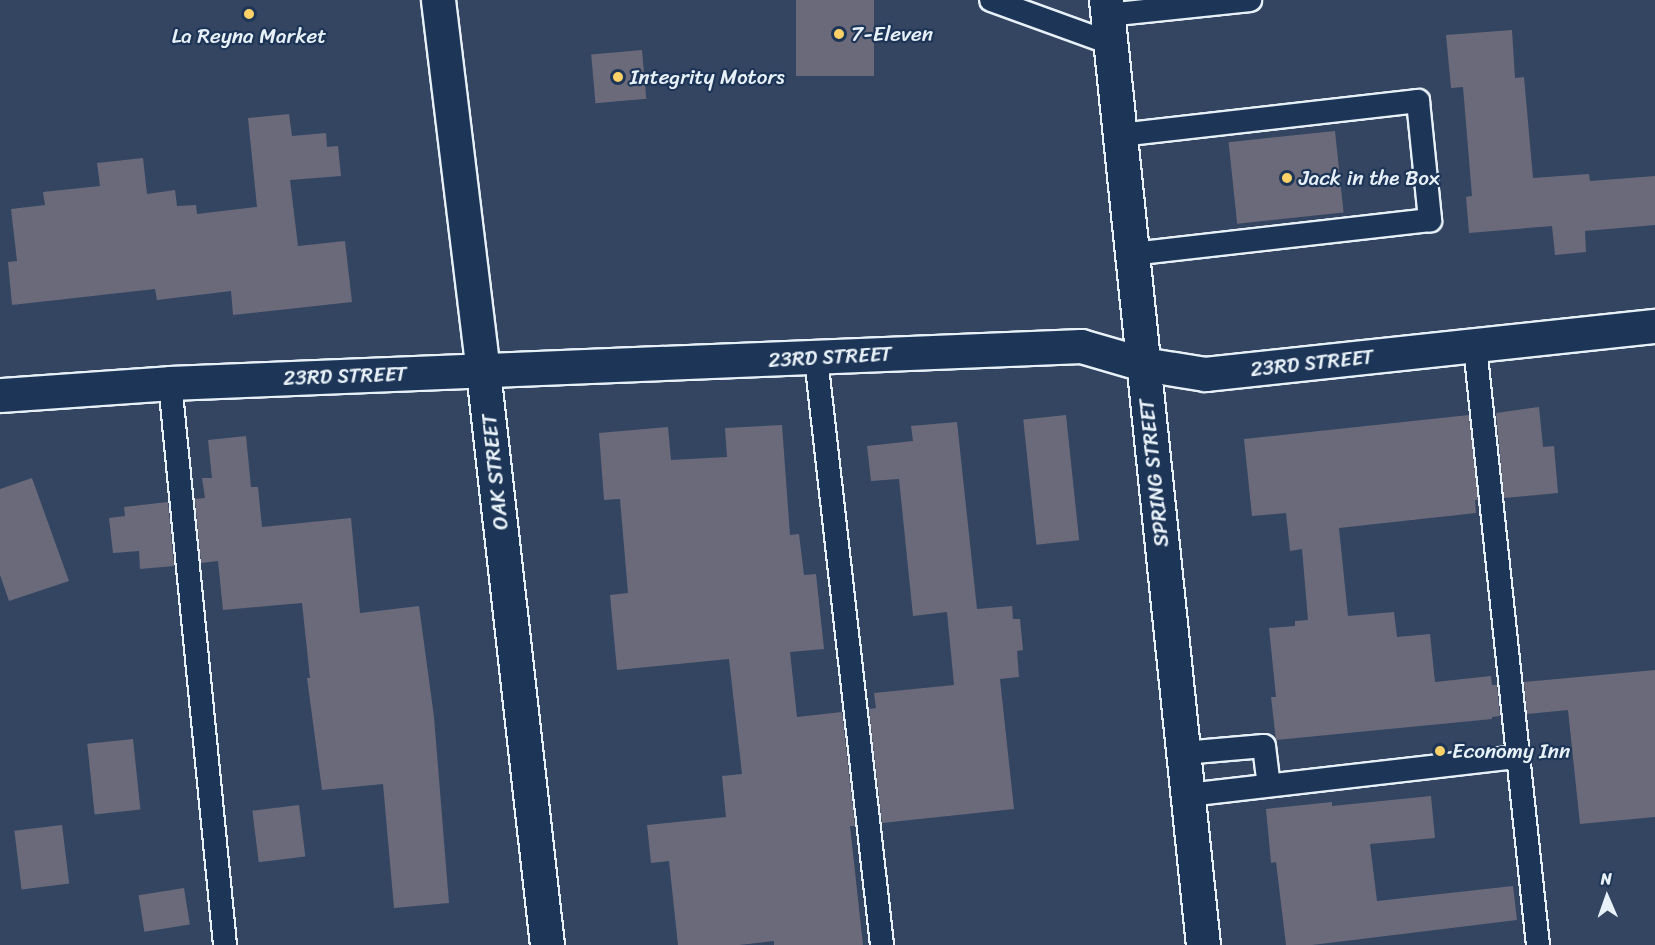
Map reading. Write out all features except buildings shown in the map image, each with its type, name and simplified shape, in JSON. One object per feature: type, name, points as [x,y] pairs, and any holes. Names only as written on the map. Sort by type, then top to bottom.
[{"type":"street","name":"OAK STREET","points":[[438,0],[483,371],[547,945]]},
{"type":"street","name":"SPRING STREET","points":[[1108,19],[1203,945]]},
{"type":"street","name":"23RD STREET","points":[[0,395],[170,383],[1081,346],[1143,364],[1205,374],[1655,326]]},
{"type":"lane","points":[[991,0],[1108,19],[1250,0]]},
{"type":"lane","points":[[1120,135],[1418,101],[1430,220],[1131,254]]},
{"type":"lane","points":[[1475,347],[1538,945]]},
{"type":"lane","points":[[816,358],[882,945]]},
{"type":"lane","points":[[170,383],[225,945]]},
{"type":"lane","points":[[1184,753],[1264,746],[1269,785]]},
{"type":"lane","points":[[1188,795],[1518,757]]},
{"type":"place","name":"La Reyna Market","points":[[249,14]]},
{"type":"place","name":"7-Eleven","points":[[839,34]]},
{"type":"place","name":"Integrity Motors","points":[[618,77]]},
{"type":"place","name":"Jack in the Box","points":[[1287,178]]},
{"type":"place","name":"Economy Inn","points":[[1440,751]]}]
